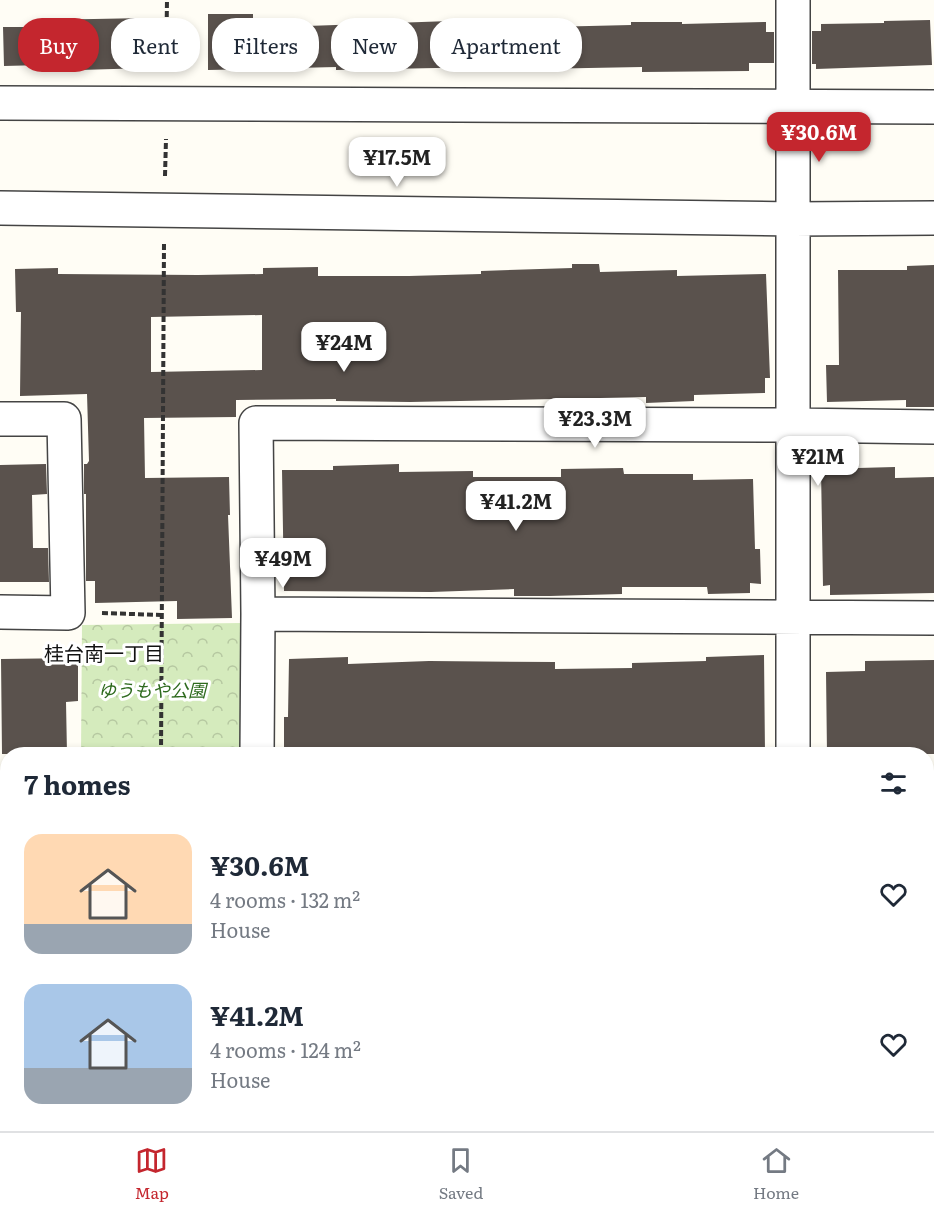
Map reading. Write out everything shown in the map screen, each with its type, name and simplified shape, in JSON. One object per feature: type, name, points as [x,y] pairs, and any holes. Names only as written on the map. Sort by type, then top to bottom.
[{"type":"street","points":[[793,0],[793,747]]},
{"type":"street","points":[[0,104],[934,107]]},
{"type":"street","points":[[0,208],[794,219],[934,218]]},
{"type":"street","points":[[0,419],[64,419],[68,613],[0,612]]},
{"type":"street","points":[[257,747],[256,423],[792,424],[934,427]]},
{"type":"street","points":[[258,614],[934,618]]},
{"type":"path","points":[[161,747],[166,0]]},
{"type":"path","points":[[68,613],[161,615]]},
{"type":"green space","name":"ゆうもや公園","points":[[242,623],[240,747],[81,747],[82,625]]},
{"type":"building","points":[[208,14],[253,14],[253,18],[212,18],[212,70],[208,70]]},
{"type":"building","points":[[99,19],[111,19],[111,69],[99,69]]},
{"type":"building","points":[[930,20],[932,65],[816,69],[816,64],[812,64],[812,31],[821,31],[821,24]]},
{"type":"building","points":[[418,22],[430,22],[430,68],[418,68]]},
{"type":"building","points":[[631,22],[682,22],[682,24],[766,22],[766,32],[774,32],[774,63],[749,63],[749,71],[642,72],[642,67],[582,68],[582,26],[631,25]]},
{"type":"building","points":[[331,25],[331,67],[319,67],[319,26]]},
{"type":"building","points":[[3,27],[18,27],[18,66],[4,66]]},
{"type":"building","points":[[572,264],[599,264],[600,272],[677,270],[677,276],[766,274],[770,378],[765,378],[765,393],[694,395],[694,401],[646,403],[646,397],[410,402],[336,401],[336,399],[236,400],[236,417],[144,418],[145,478],[229,477],[230,515],[228,515],[232,618],[177,619],[177,601],[95,603],[95,581],[86,581],[84,464],[89,461],[87,394],[20,396],[21,312],[16,312],[15,269],[58,268],[58,274],[198,275],[263,274],[263,268],[318,267],[318,276],[409,276],[572,268]],"holes":[[[262,315],[262,370],[151,372],[151,317]]]},
{"type":"building","points":[[934,265],[934,407],[906,407],[906,400],[827,402],[826,365],[839,365],[838,270],[907,270],[907,266]]},
{"type":"building","points":[[46,464],[47,494],[32,495],[33,548],[48,548],[49,582],[0,582],[0,465]]},
{"type":"building","points":[[399,464],[399,472],[473,471],[473,477],[561,477],[561,469],[623,468],[624,474],[693,474],[693,480],[753,479],[755,549],[760,549],[761,584],[750,583],[750,593],[708,594],[707,587],[622,587],[622,594],[550,596],[514,596],[514,589],[431,592],[284,591],[282,470],[333,470],[333,466]]},
{"type":"building","points":[[895,467],[895,478],[934,477],[934,593],[830,595],[830,585],[823,586],[821,469]]},
{"type":"building","points":[[764,655],[765,747],[284,747],[284,717],[288,717],[289,659],[348,657],[348,664],[429,661],[555,662],[555,669],[632,668],[632,663],[706,661],[706,657]]},
{"type":"building","points":[[78,658],[78,701],[66,702],[67,747],[2,747],[1,659]]},
{"type":"building","points":[[934,660],[934,747],[827,747],[826,672],[865,671],[865,661]]},
{"type":"district","name":"桂台南一丁目","points":[[104,652]]}]
